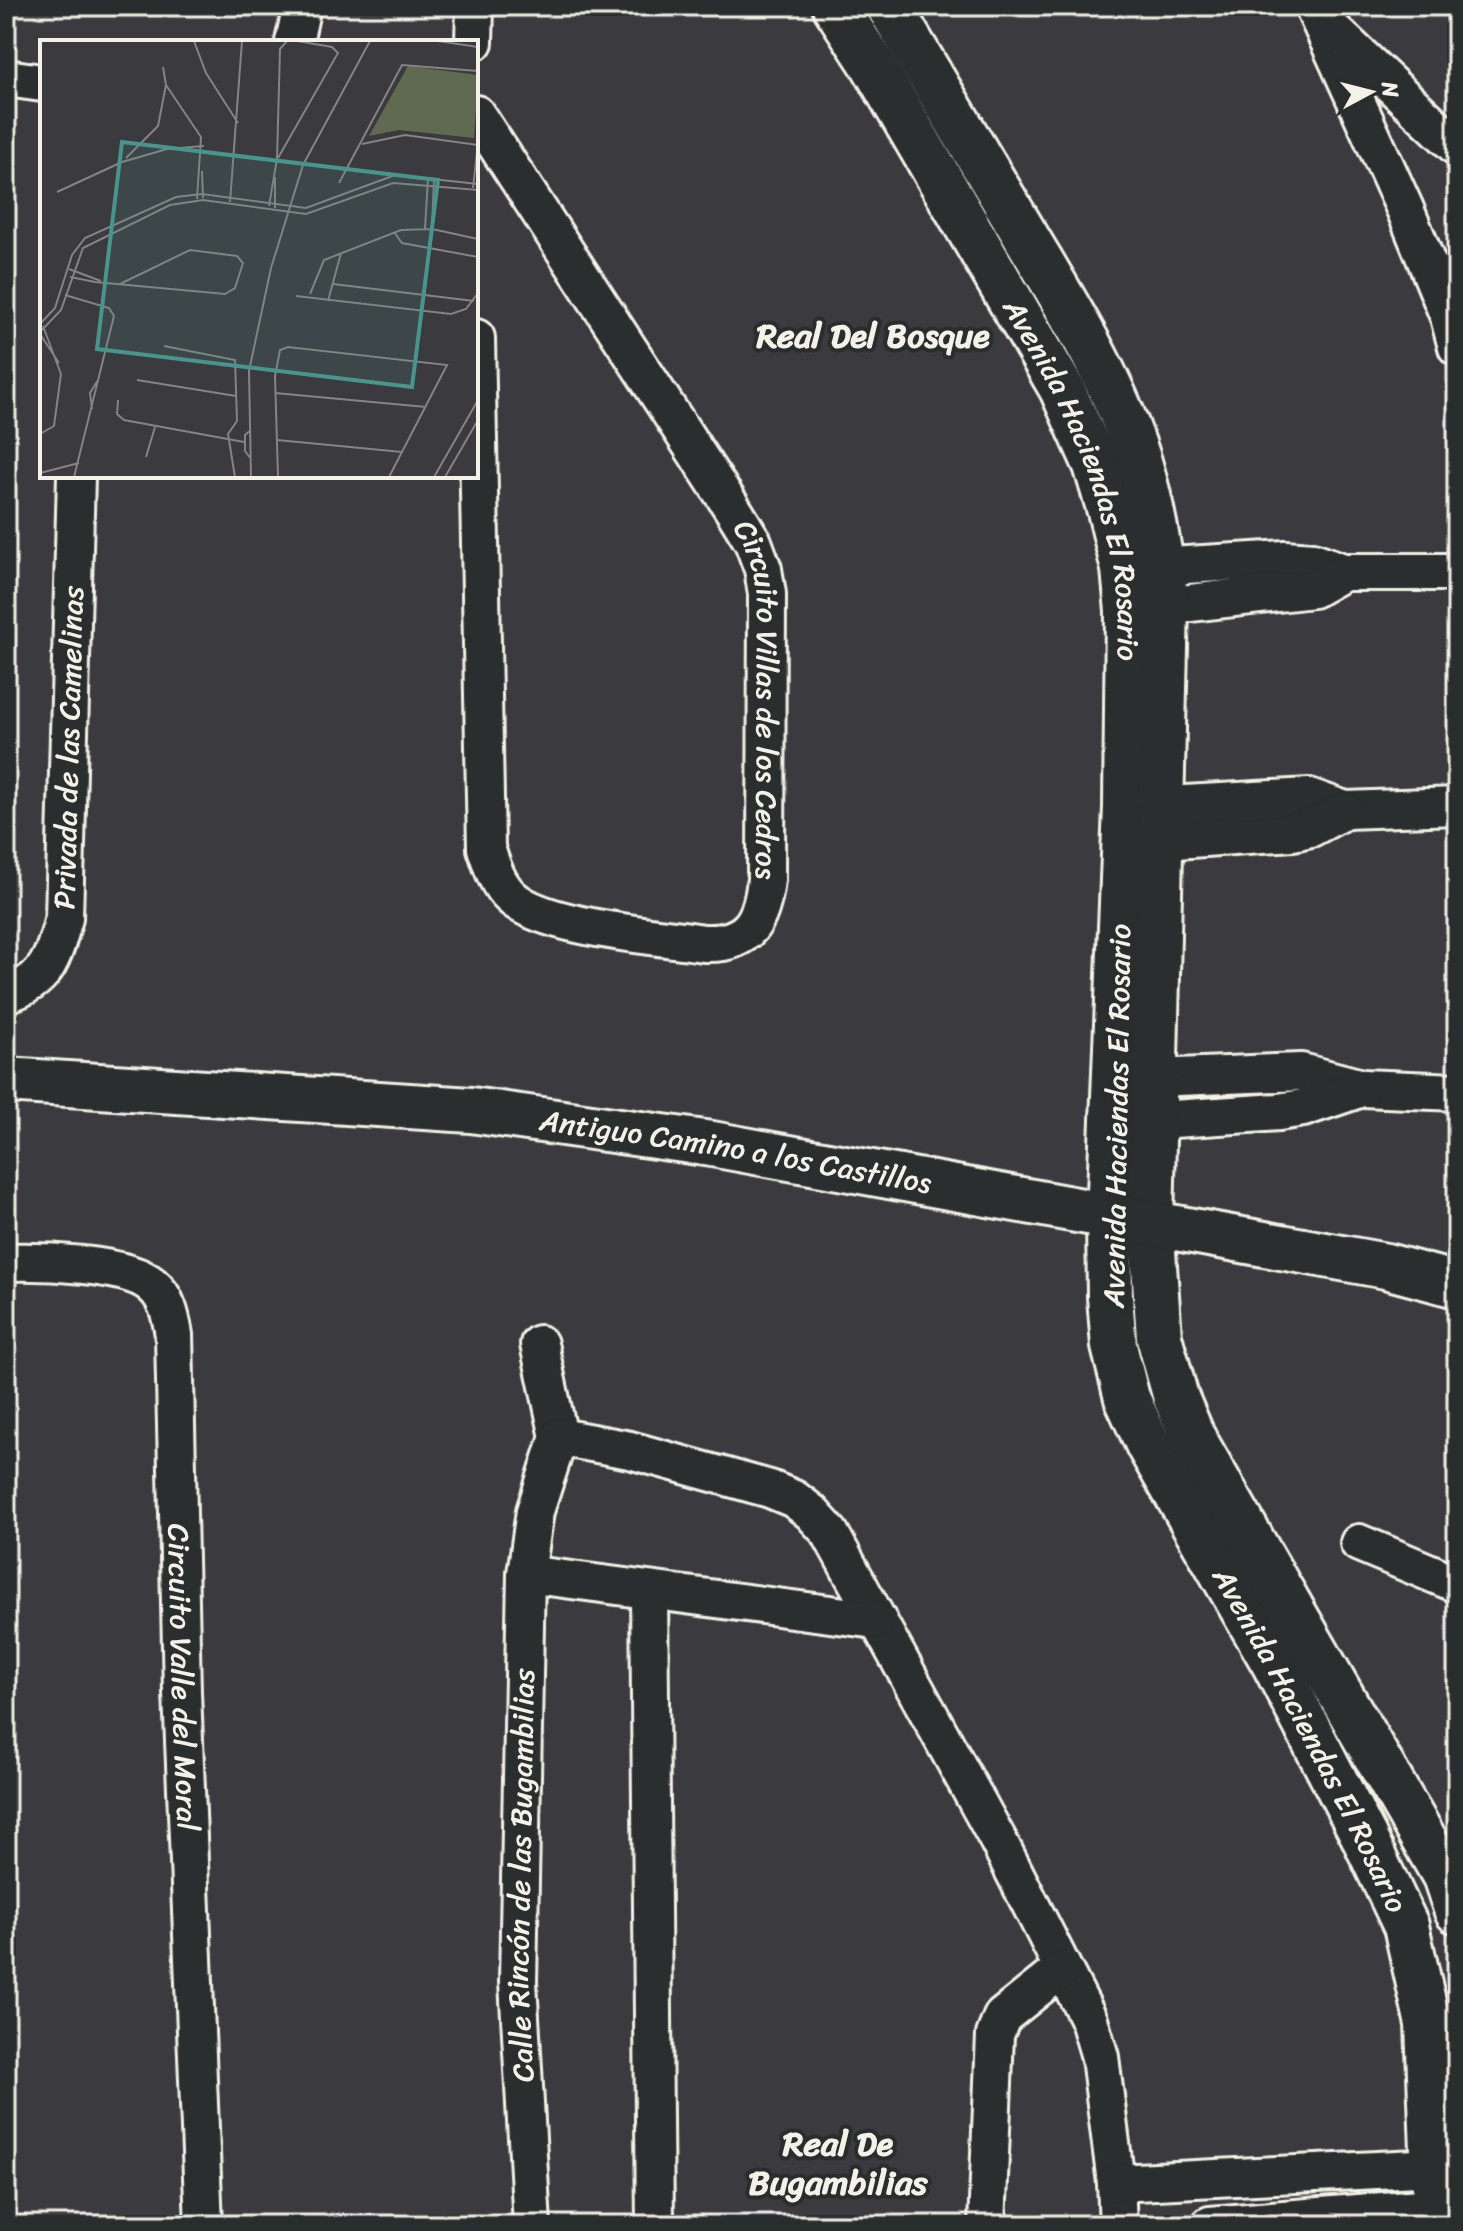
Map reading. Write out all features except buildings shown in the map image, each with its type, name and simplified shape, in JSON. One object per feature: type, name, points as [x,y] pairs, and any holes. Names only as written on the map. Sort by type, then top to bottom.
[{"type":"street","points":[[294,40],[302,6]]},
{"type":"street","points":[[474,40],[475,6]]},
{"type":"street","name":"Avenida Haciendas El Rosario","points":[[835,6],[874,66],[1062,389],[1145,587]]},
{"type":"street","name":"Avenida Haciendas El Rosario","points":[[889,6],[1083,333],[1125,423],[1139,462],[1145,587],[1143,824],[1135,1100],[1130,1220],[1110,1297],[1114,1346],[1127,1398],[1180,1458],[1445,1876],[1457,1911]]},
{"type":"street","points":[[1316,12],[1457,147]]},
{"type":"street","points":[[1316,12],[1405,209],[1449,317],[1457,347]]},
{"type":"street","points":[[6,78],[40,83]]},
{"type":"street","name":"Circuito Villas de los Cedros","points":[[478,117],[736,514],[753,542],[763,569],[768,641],[766,879],[763,901],[755,921],[744,936],[723,944],[578,925],[513,899],[498,880],[486,848],[478,440]]},
{"type":"street","name":"Privada de las Camelinas","points":[[6,994],[22,989],[42,976],[55,952],[64,918],[76,478]]},
{"type":"street","points":[[1145,587],[1313,589],[1343,572],[1457,572]]},
{"type":"street","points":[[1143,824],[1293,832],[1311,828],[1345,810],[1457,806]]},
{"type":"street","points":[[1135,1100],[1301,1072],[1362,1088],[1457,1092]]},
{"type":"street","name":"Antiguo Camino a los Castillos","points":[[6,1080],[471,1110],[712,1144],[1386,1266],[1457,1285]]},
{"type":"street","name":"Circuito Valle del Moral","points":[[6,1262],[77,1265],[132,1274],[155,1286],[171,1316],[174,1335],[182,1692],[204,2225]]},
{"type":"street","points":[[539,1344],[559,1437],[630,1450],[770,1489],[794,1499],[830,1533],[998,1840],[1089,2020],[1100,2057],[1116,2183],[1118,2225]]},
{"type":"street","name":"Calle Rincón de las Bugambilias","points":[[532,2225],[518,1982],[526,1574],[535,1511],[559,1437]]},
{"type":"street","name":"Avenida Haciendas El Rosario","points":[[1180,1458],[1274,1663],[1406,1926],[1428,2024],[1444,2194]]},
{"type":"street","points":[[1359,1543],[1457,1584]]},
{"type":"street","points":[[526,1574],[876,1620]]},
{"type":"street","points":[[649,1592],[655,2225]]},
{"type":"street","points":[[987,2225],[995,2035],[1002,2017],[1062,1969]]},
{"type":"street","points":[[1116,2183],[1253,2178],[1444,2194]]},
{"type":"street","points":[[1210,2225],[1444,2194]]},
{"type":"district","name":"Real Del Bosque","points":[[873,336]]},
{"type":"district","name":"Real De Bugambilias","points":[[838,2164]]}]
